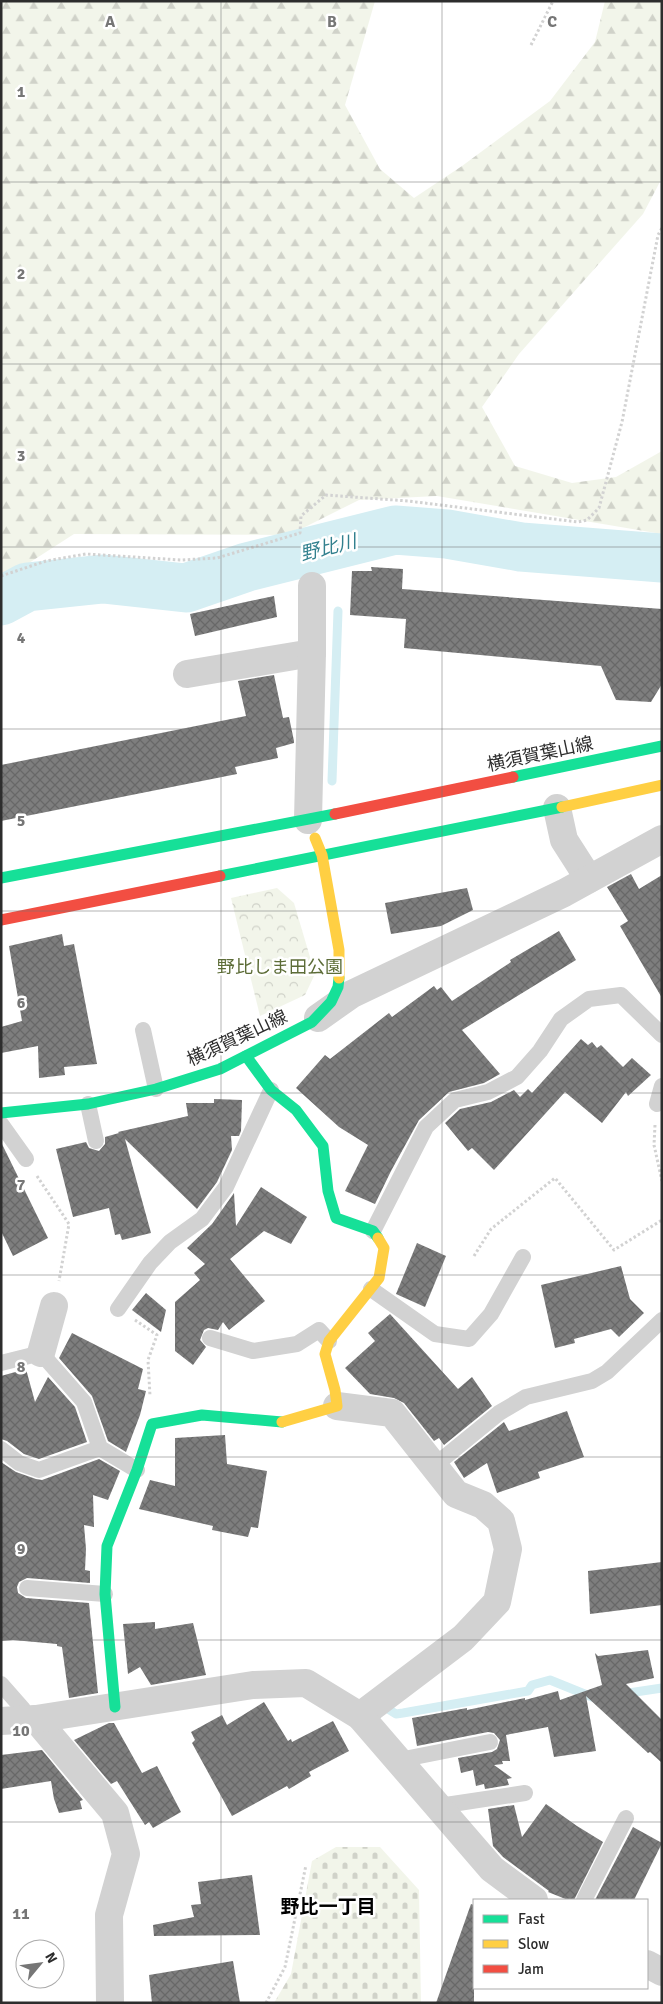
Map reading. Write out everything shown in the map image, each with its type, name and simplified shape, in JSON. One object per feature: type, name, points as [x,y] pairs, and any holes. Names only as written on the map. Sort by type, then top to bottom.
[{"type":"main road","name":"横須賀葉山線","points":[[1,878],[308,820],[659,742]]},
{"type":"main road","points":[[1,920],[557,808],[662,785]]},
{"type":"main road","name":"横須賀葉山線","points":[[1,1113],[88,1104],[156,1089],[220,1069],[312,1022],[331,1002],[338,986],[340,969],[339,950],[322,855],[308,820]]},
{"type":"main road","points":[[115,1707],[105,1594],[107,1546],[137,1470],[152,1424],[202,1415],[280,1423],[337,1406],[335,1390],[325,1354],[329,1341],[380,1278],[384,1248],[373,1230],[336,1218],[328,1191],[323,1146],[296,1110],[271,1090],[246,1056]]},
{"type":"street","points":[[308,820],[312,586]]},
{"type":"street","points":[[187,674],[312,652]]},
{"type":"street","points":[[557,808],[564,840],[589,879]]},
{"type":"street","points":[[312,1022],[352,994],[564,893],[662,839]]},
{"type":"street","points":[[42,1353],[54,1306]]},
{"type":"street","points":[[337,1406],[392,1413],[456,1494],[483,1505],[501,1521],[508,1549],[497,1602],[463,1638],[360,1716]]},
{"type":"street","points":[[1,1721],[32,1720],[253,1685],[306,1682],[360,1716],[492,1869],[533,1899]]},
{"type":"street","points":[[32,1720],[115,1813],[126,1854],[109,1915],[110,2003]]},
{"type":"street","points":[[648,1965],[662,1972]]},
{"type":"lane","points":[[373,1230],[426,1127],[455,1100],[488,1092],[516,1077],[540,1051],[561,1019],[589,999],[621,995],[662,1036]]},
{"type":"lane","points":[[143,1030],[156,1089]]},
{"type":"lane","points":[[657,1104],[662,1086]]},
{"type":"lane","points":[[118,1309],[150,1263],[170,1242],[202,1219],[226,1187],[271,1090]]},
{"type":"lane","points":[[88,1104],[96,1141]]},
{"type":"lane","points":[[1,1124],[26,1159]]},
{"type":"lane","points":[[371,1289],[435,1334],[469,1339],[491,1314],[523,1257]]},
{"type":"lane","points":[[434,1466],[499,1413],[526,1397],[592,1380],[607,1372],[662,1320]]},
{"type":"lane","points":[[210,1338],[253,1351],[297,1344],[319,1330],[329,1341]]},
{"type":"lane","points":[[1,1363],[42,1353],[84,1402],[100,1448],[137,1470]]},
{"type":"lane","points":[[1,1449],[19,1463],[39,1470],[100,1448]]},
{"type":"lane","points":[[27,1588],[105,1594]]},
{"type":"lane","points":[[1,1684],[32,1720]]},
{"type":"lane","points":[[399,1760],[490,1742]]},
{"type":"lane","points":[[439,1806],[525,1794]]},
{"type":"lane","points":[[585,1899],[626,1818]]},
{"type":"path","points":[[532,45],[553,1]]},
{"type":"path","points":[[1,576],[46,561],[86,554],[181,560],[217,558],[300,533],[301,516],[326,495],[408,501],[578,522],[587,520],[598,508],[622,422],[658,235],[662,228]]},
{"type":"path","points":[[657,1104],[654,1145],[662,1181]]},
{"type":"path","points":[[26,1159],[69,1224],[54,1306]]},
{"type":"path","points":[[474,1256],[491,1229],[555,1178],[614,1250],[662,1220]]},
{"type":"path","points":[[118,1309],[157,1335],[148,1360],[152,1424]]},
{"type":"path","points":[[266,2003],[285,1967],[306,1866]]},
{"type":"green space","points":[[1,1],[375,1],[345,105],[380,169],[414,198],[462,166],[550,101],[595,42],[605,1],[662,1],[662,178],[643,214],[519,354],[482,407],[515,466],[572,483],[616,477],[662,451],[662,534],[437,496],[359,500],[289,535],[74,534],[1,581]]},
{"type":"green space","name":"野比しま田公園","points":[[277,888],[294,903],[315,974],[305,995],[260,1016],[231,898]]},
{"type":"green space","points":[[336,1847],[380,1847],[419,1890],[421,2003],[274,2003],[291,1974],[312,1861]]},
{"type":"building","points":[[371,567],[403,569],[402,589],[662,609],[662,684],[651,702],[616,700],[601,666],[404,648],[406,619],[350,615],[352,571],[372,571]]},
{"type":"building","points":[[274,596],[277,617],[195,636],[190,614]]},
{"type":"building","points":[[274,675],[283,718],[289,717],[294,741],[294,743],[276,748],[278,758],[235,767],[237,774],[1,821],[1,765],[246,716],[238,681]]},
{"type":"building","points":[[631,874],[639,889],[662,875],[662,998],[620,926],[628,921],[607,887]]},
{"type":"building","points":[[467,888],[473,910],[441,926],[391,934],[385,903]]},
{"type":"building","points":[[559,931],[576,960],[462,1030],[500,1074],[484,1083],[449,1092],[419,1120],[375,1204],[345,1191],[368,1145],[339,1127],[296,1088],[325,1055],[330,1059],[389,1013],[392,1017],[434,986],[437,990],[441,987],[452,1001],[511,962],[510,960]]},
{"type":"building","points":[[62,934],[64,946],[74,944],[97,1064],[64,1067],[65,1075],[39,1078],[38,1046],[1,1053],[1,1027],[22,1021],[9,946]]},
{"type":"building","points":[[581,1039],[588,1045],[592,1042],[597,1048],[601,1045],[623,1067],[632,1058],[651,1075],[628,1096],[626,1092],[602,1123],[565,1092],[494,1170],[472,1148],[468,1151],[445,1123],[460,1109],[491,1102],[514,1090],[520,1097],[528,1089],[532,1093]]},
{"type":"building","points":[[214,1099],[242,1100],[241,1131],[239,1136],[231,1136],[232,1150],[217,1182],[197,1209],[125,1139],[151,1233],[122,1240],[120,1234],[115,1235],[109,1208],[73,1217],[56,1149],[86,1142],[89,1148],[99,1151],[105,1144],[105,1137],[118,1132],[188,1116],[186,1103],[214,1103]]},
{"type":"building","points":[[1,1142],[48,1238],[13,1256],[1,1231]]},
{"type":"building","points":[[261,1187],[307,1217],[291,1244],[264,1231],[230,1259],[265,1301],[229,1330],[223,1322],[218,1330],[208,1328],[204,1330],[200,1340],[206,1347],[193,1365],[175,1351],[175,1302],[200,1280],[194,1273],[205,1264],[187,1248],[212,1224],[234,1193],[236,1226]]},
{"type":"building","points":[[417,1243],[446,1256],[425,1307],[396,1294]]},
{"type":"building","points":[[621,1266],[630,1299],[644,1313],[619,1337],[611,1329],[574,1339],[575,1343],[555,1348],[541,1285]]},
{"type":"building","points":[[146,1293],[166,1310],[161,1332],[132,1310]]},
{"type":"building","points":[[390,1314],[458,1389],[472,1377],[492,1406],[444,1445],[439,1438],[434,1441],[404,1403],[394,1398],[370,1394],[345,1368],[375,1341],[368,1333]]},
{"type":"building","points":[[72,1333],[143,1369],[138,1389],[146,1391],[140,1415],[126,1452],[108,1441],[92,1396],[59,1358]]},
{"type":"building","points":[[26,1369],[35,1402],[48,1377],[75,1407],[87,1442],[39,1459],[24,1454],[7,1441],[1,1439],[1,1376]]},
{"type":"building","points":[[567,1411],[584,1457],[538,1472],[540,1478],[497,1493],[487,1463],[464,1478],[454,1462],[504,1422],[509,1431]]},
{"type":"building","points":[[225,1435],[227,1464],[267,1471],[258,1528],[251,1527],[248,1537],[212,1530],[213,1526],[139,1509],[150,1480],[175,1486],[175,1438]]},
{"type":"building","points":[[99,1459],[120,1471],[108,1500],[93,1495],[94,1527],[84,1525],[85,1570],[90,1571],[90,1583],[27,1578],[19,1582],[17,1587],[18,1593],[26,1598],[89,1603],[98,1693],[69,1698],[62,1647],[57,1646],[57,1644],[13,1640],[1,1641],[1,1462],[16,1472],[42,1480]]},
{"type":"building","points":[[662,1562],[662,1605],[590,1614],[588,1571]]},
{"type":"building","points":[[155,1622],[155,1629],[193,1623],[206,1675],[151,1685],[140,1667],[128,1674],[123,1624]]},
{"type":"building","points":[[648,1650],[654,1678],[626,1684],[662,1720],[662,1763],[650,1752],[648,1753],[586,1696],[596,1751],[554,1757],[548,1727],[506,1735],[510,1761],[502,1761],[503,1764],[494,1765],[512,1778],[507,1779],[509,1785],[485,1789],[484,1784],[476,1786],[473,1770],[461,1773],[458,1758],[492,1752],[497,1749],[500,1740],[494,1733],[488,1732],[417,1746],[412,1718],[467,1708],[467,1710],[525,1698],[525,1700],[558,1691],[560,1700],[602,1685],[595,1653],[598,1656]]},
{"type":"building","points":[[264,1702],[288,1741],[291,1739],[292,1742],[333,1721],[349,1751],[309,1772],[311,1776],[289,1789],[287,1786],[232,1816],[192,1743],[195,1740],[191,1732],[222,1715],[227,1725]]},
{"type":"building","points":[[109,1723],[114,1723],[142,1773],[157,1766],[181,1812],[153,1828],[149,1822],[145,1825],[117,1781],[111,1784],[74,1740]]},
{"type":"building","points":[[42,1750],[83,1800],[80,1801],[82,1809],[59,1813],[51,1781],[1,1789],[1,1755]]},
{"type":"building","points":[[546,1804],[603,1842],[574,1899],[566,1899],[548,1892],[503,1857],[493,1846],[488,1809],[514,1805],[522,1837]]},
{"type":"building","points":[[633,1827],[662,1843],[634,1899],[596,1899]]},
{"type":"building","points":[[252,1875],[260,1935],[154,1936],[153,1925],[194,1917],[191,1905],[201,1904],[198,1882]]},
{"type":"building","points":[[471,1904],[473,1905],[474,2003],[436,2003]]},
{"type":"building","points":[[233,1961],[240,2003],[152,2003],[149,1975]]},
{"type":"waterway","name":"野比川","points":[[1,601],[27,587],[103,579],[186,588],[247,567],[395,530],[447,534],[521,547],[662,558]]},
{"type":"waterway","points":[[332,781],[338,611]]},
{"type":"waterway","points":[[388,1709],[396,1714],[528,1691],[532,1685],[550,1680],[592,1697]]},
{"type":"waterway","points":[[622,1694],[662,1688]]},
{"type":"traffic: fast","points":[[513,777],[662,746]]},
{"type":"traffic: fast","points":[[220,876],[562,807]]},
{"type":"traffic: fast","points":[[1,878],[335,814]]},
{"type":"traffic: fast","points":[[1,1113],[88,1104],[156,1089],[220,1069],[312,1022],[331,1002],[338,987],[339,978]]},
{"type":"traffic: fast","points":[[246,1056],[271,1090],[296,1110],[323,1146],[328,1191],[336,1218],[373,1231],[378,1238]]},
{"type":"traffic: fast","points":[[115,1707],[105,1594],[107,1546],[137,1470],[152,1424],[202,1415],[282,1422]]},
{"type":"traffic: slow","points":[[562,807],[662,785]]},
{"type":"traffic: slow","points":[[315,838],[322,855],[339,950],[339,978]]},
{"type":"traffic: slow","points":[[282,1422],[337,1406],[335,1390],[325,1354],[329,1341],[379,1278],[384,1248],[378,1238]]},
{"type":"traffic: jam","points":[[335,814],[513,777]]},
{"type":"traffic: jam","points":[[1,920],[220,876]]},
{"type":"district","name":"野比一丁目","points":[[328,1906]]}]
